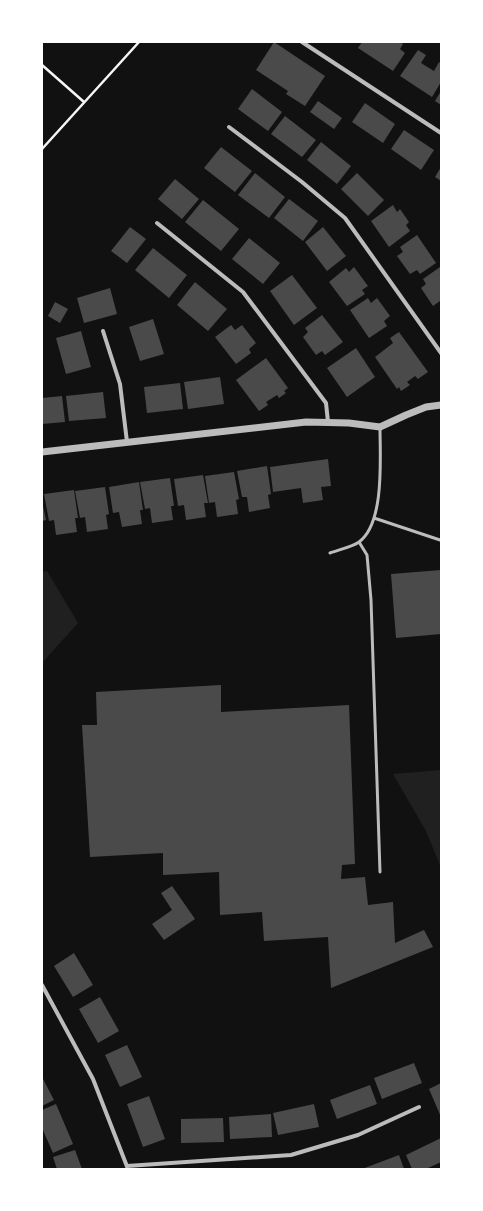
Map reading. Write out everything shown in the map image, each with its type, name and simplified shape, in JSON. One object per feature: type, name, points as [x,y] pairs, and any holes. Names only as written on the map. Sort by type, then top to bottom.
[{"type":"street","points":[[302,42],[441,133]]},
{"type":"street","points":[[228,127],[302,182],[345,218],[441,353]]},
{"type":"street","points":[[157,223],[243,292],[326,403],[328,422]]},
{"type":"street","points":[[103,331],[120,384],[127,442]]},
{"type":"street","points":[[42,452],[306,422],[349,423],[380,427],[419,410],[441,405]]},
{"type":"street","points":[[42,985],[93,1079],[128,1167],[291,1155],[358,1135],[419,1107]]},
{"type":"lane","points":[[330,553],[359,542],[367,532],[376,514],[380,482],[380,427]]},
{"type":"lane","points":[[374,518],[440,540]]},
{"type":"lane","points":[[359,542],[367,555],[370,600],[380,872]]},
{"type":"path","points":[[42,149],[139,42]]},
{"type":"path","points":[[42,65],[84,102]]},
{"type":"shaded area","points":[[47,571],[78,623],[42,663],[42,572]]},
{"type":"shaded area","points":[[441,770],[441,868],[426,831],[393,774]]},
{"type":"building","points":[[274,42],[325,76],[305,106],[286,94],[288,91],[256,70]]},
{"type":"building","points":[[362,42],[400,42],[403,44],[400,49],[405,53],[393,71],[358,48]]},
{"type":"building","points":[[418,50],[426,55],[421,63],[434,71],[439,62],[441,64],[441,82],[432,97],[400,76]]},
{"type":"building","points":[[252,89],[282,112],[268,131],[238,109]]},
{"type":"building","points":[[441,91],[441,105],[435,101]]},
{"type":"building","points":[[318,101],[342,118],[334,129],[310,112]]},
{"type":"building","points":[[365,103],[395,124],[383,143],[352,122]]},
{"type":"building","points":[[285,116],[316,140],[302,157],[271,134]]},
{"type":"building","points":[[404,130],[434,150],[421,170],[391,149]]},
{"type":"building","points":[[321,142],[351,166],[337,184],[307,160]]},
{"type":"building","points":[[221,147],[252,171],[235,192],[204,168]]},
{"type":"building","points":[[441,167],[441,181],[435,177]]},
{"type":"building","points":[[255,173],[285,197],[269,218],[238,195]]},
{"type":"building","points":[[357,173],[384,200],[368,216],[341,189]]},
{"type":"building","points":[[175,179],[199,199],[182,219],[158,199]]},
{"type":"building","points":[[289,199],[318,221],[303,241],[274,218]]},
{"type":"building","points":[[203,200],[239,229],[221,251],[185,222]]},
{"type":"building","points":[[393,205],[397,212],[400,209],[409,222],[406,225],[410,231],[389,247],[371,221]]},
{"type":"building","points":[[130,227],[146,239],[127,263],[111,251]]},
{"type":"building","points":[[323,227],[346,256],[327,271],[305,242]]},
{"type":"building","points":[[417,235],[436,263],[420,274],[417,270],[410,274],[397,256],[403,252],[400,247]]},
{"type":"building","points":[[249,238],[280,263],[263,284],[232,259]]},
{"type":"building","points":[[153,248],[187,275],[169,298],[135,270]]},
{"type":"building","points":[[354,267],[368,286],[362,290],[365,294],[347,306],[329,282],[346,268],[349,272]]},
{"type":"building","points":[[440,267],[441,303],[440,301],[433,306],[421,288],[426,284],[423,279]]},
{"type":"building","points":[[292,275],[317,308],[294,325],[270,291]]},
{"type":"building","points":[[195,282],[227,309],[208,331],[177,305]]},
{"type":"building","points":[[110,288],[117,314],[84,323],[77,298]]},
{"type":"building","points":[[368,298],[371,303],[377,298],[390,316],[384,321],[387,326],[369,338],[350,310]]},
{"type":"building","points":[[55,302],[68,309],[60,323],[48,316]]},
{"type":"building","points":[[322,315],[343,342],[325,355],[322,351],[316,355],[303,337],[308,332],[305,328]]},
{"type":"building","points":[[153,319],[164,354],[140,361],[129,327]]},
{"type":"building","points":[[231,325],[235,330],[242,325],[256,343],[249,349],[251,353],[236,364],[215,337]]},
{"type":"building","points":[[81,331],[91,367],[66,374],[56,338]]},
{"type":"building","points":[[399,332],[428,372],[418,379],[415,376],[407,382],[410,385],[401,391],[399,387],[397,389],[375,357],[393,343],[390,338]]},
{"type":"building","points":[[356,348],[375,377],[347,397],[327,368]]},
{"type":"building","points":[[266,358],[288,388],[284,391],[286,393],[279,398],[277,395],[266,402],[268,405],[259,411],[236,380]]},
{"type":"building","points":[[220,377],[224,404],[188,409],[184,382]]},
{"type":"building","points":[[180,383],[183,409],[147,413],[144,387]]},
{"type":"building","points":[[103,392],[106,418],[69,421],[66,396]]},
{"type":"building","points":[[62,396],[65,422],[42,424],[42,398]]},
{"type":"building","points":[[328,459],[331,486],[321,487],[323,500],[303,503],[301,488],[273,492],[270,467]]},
{"type":"building","points":[[267,466],[271,494],[268,495],[270,508],[249,512],[247,497],[242,497],[237,471]]},
{"type":"building","points":[[234,472],[239,499],[236,500],[238,514],[217,517],[215,502],[209,503],[205,476]]},
{"type":"building","points":[[203,475],[208,503],[204,503],[206,517],[186,520],[184,505],[178,506],[174,479]]},
{"type":"building","points":[[170,478],[174,506],[171,506],[173,520],[152,523],[150,508],[145,509],[140,482]]},
{"type":"building","points":[[139,482],[143,510],[140,510],[142,524],[122,527],[119,512],[113,513],[109,487]]},
{"type":"building","points":[[105,487],[109,514],[106,515],[108,529],[87,532],[85,517],[80,518],[75,491]]},
{"type":"building","points":[[74,490],[78,518],[75,518],[77,532],[56,535],[54,520],[49,521],[44,494]]},
{"type":"building","points":[[42,501],[46,520],[42,521]]},
{"type":"building","points":[[441,570],[441,634],[396,638],[391,574]]},
{"type":"building","points":[[221,685],[221,712],[349,705],[355,864],[342,865],[341,879],[365,877],[368,905],[393,902],[395,943],[424,930],[433,947],[331,988],[328,937],[264,941],[262,912],[220,915],[219,872],[163,875],[163,853],[90,857],[82,725],[97,725],[96,692]]},
{"type":"building","points":[[172,886],[195,919],[164,940],[152,924],[172,910],[161,893]]},
{"type":"building","points":[[74,953],[93,985],[73,997],[54,966]]},
{"type":"building","points":[[100,997],[119,1031],[98,1043],[79,1009]]},
{"type":"building","points":[[127,1045],[142,1077],[120,1087],[105,1055]]},
{"type":"building","points":[[414,1063],[422,1083],[382,1099],[374,1078]]},
{"type":"building","points":[[42,1077],[54,1100],[42,1106]]},
{"type":"building","points":[[441,1083],[441,1117],[429,1089]]},
{"type":"building","points":[[370,1085],[377,1104],[337,1119],[330,1100]]},
{"type":"building","points":[[149,1096],[165,1139],[143,1147],[127,1104]]},
{"type":"building","points":[[56,1104],[73,1144],[53,1153],[42,1128],[42,1110]]},
{"type":"building","points":[[314,1104],[319,1127],[278,1135],[273,1113]]},
{"type":"building","points":[[271,1114],[272,1137],[230,1139],[229,1117]]},
{"type":"building","points":[[223,1118],[224,1142],[181,1143],[181,1119]]},
{"type":"building","points":[[441,1138],[441,1162],[426,1169],[412,1169],[406,1155]]},
{"type":"building","points":[[75,1150],[82,1169],[57,1169],[53,1157]]},
{"type":"building","points":[[399,1155],[404,1169],[362,1169]]}]
